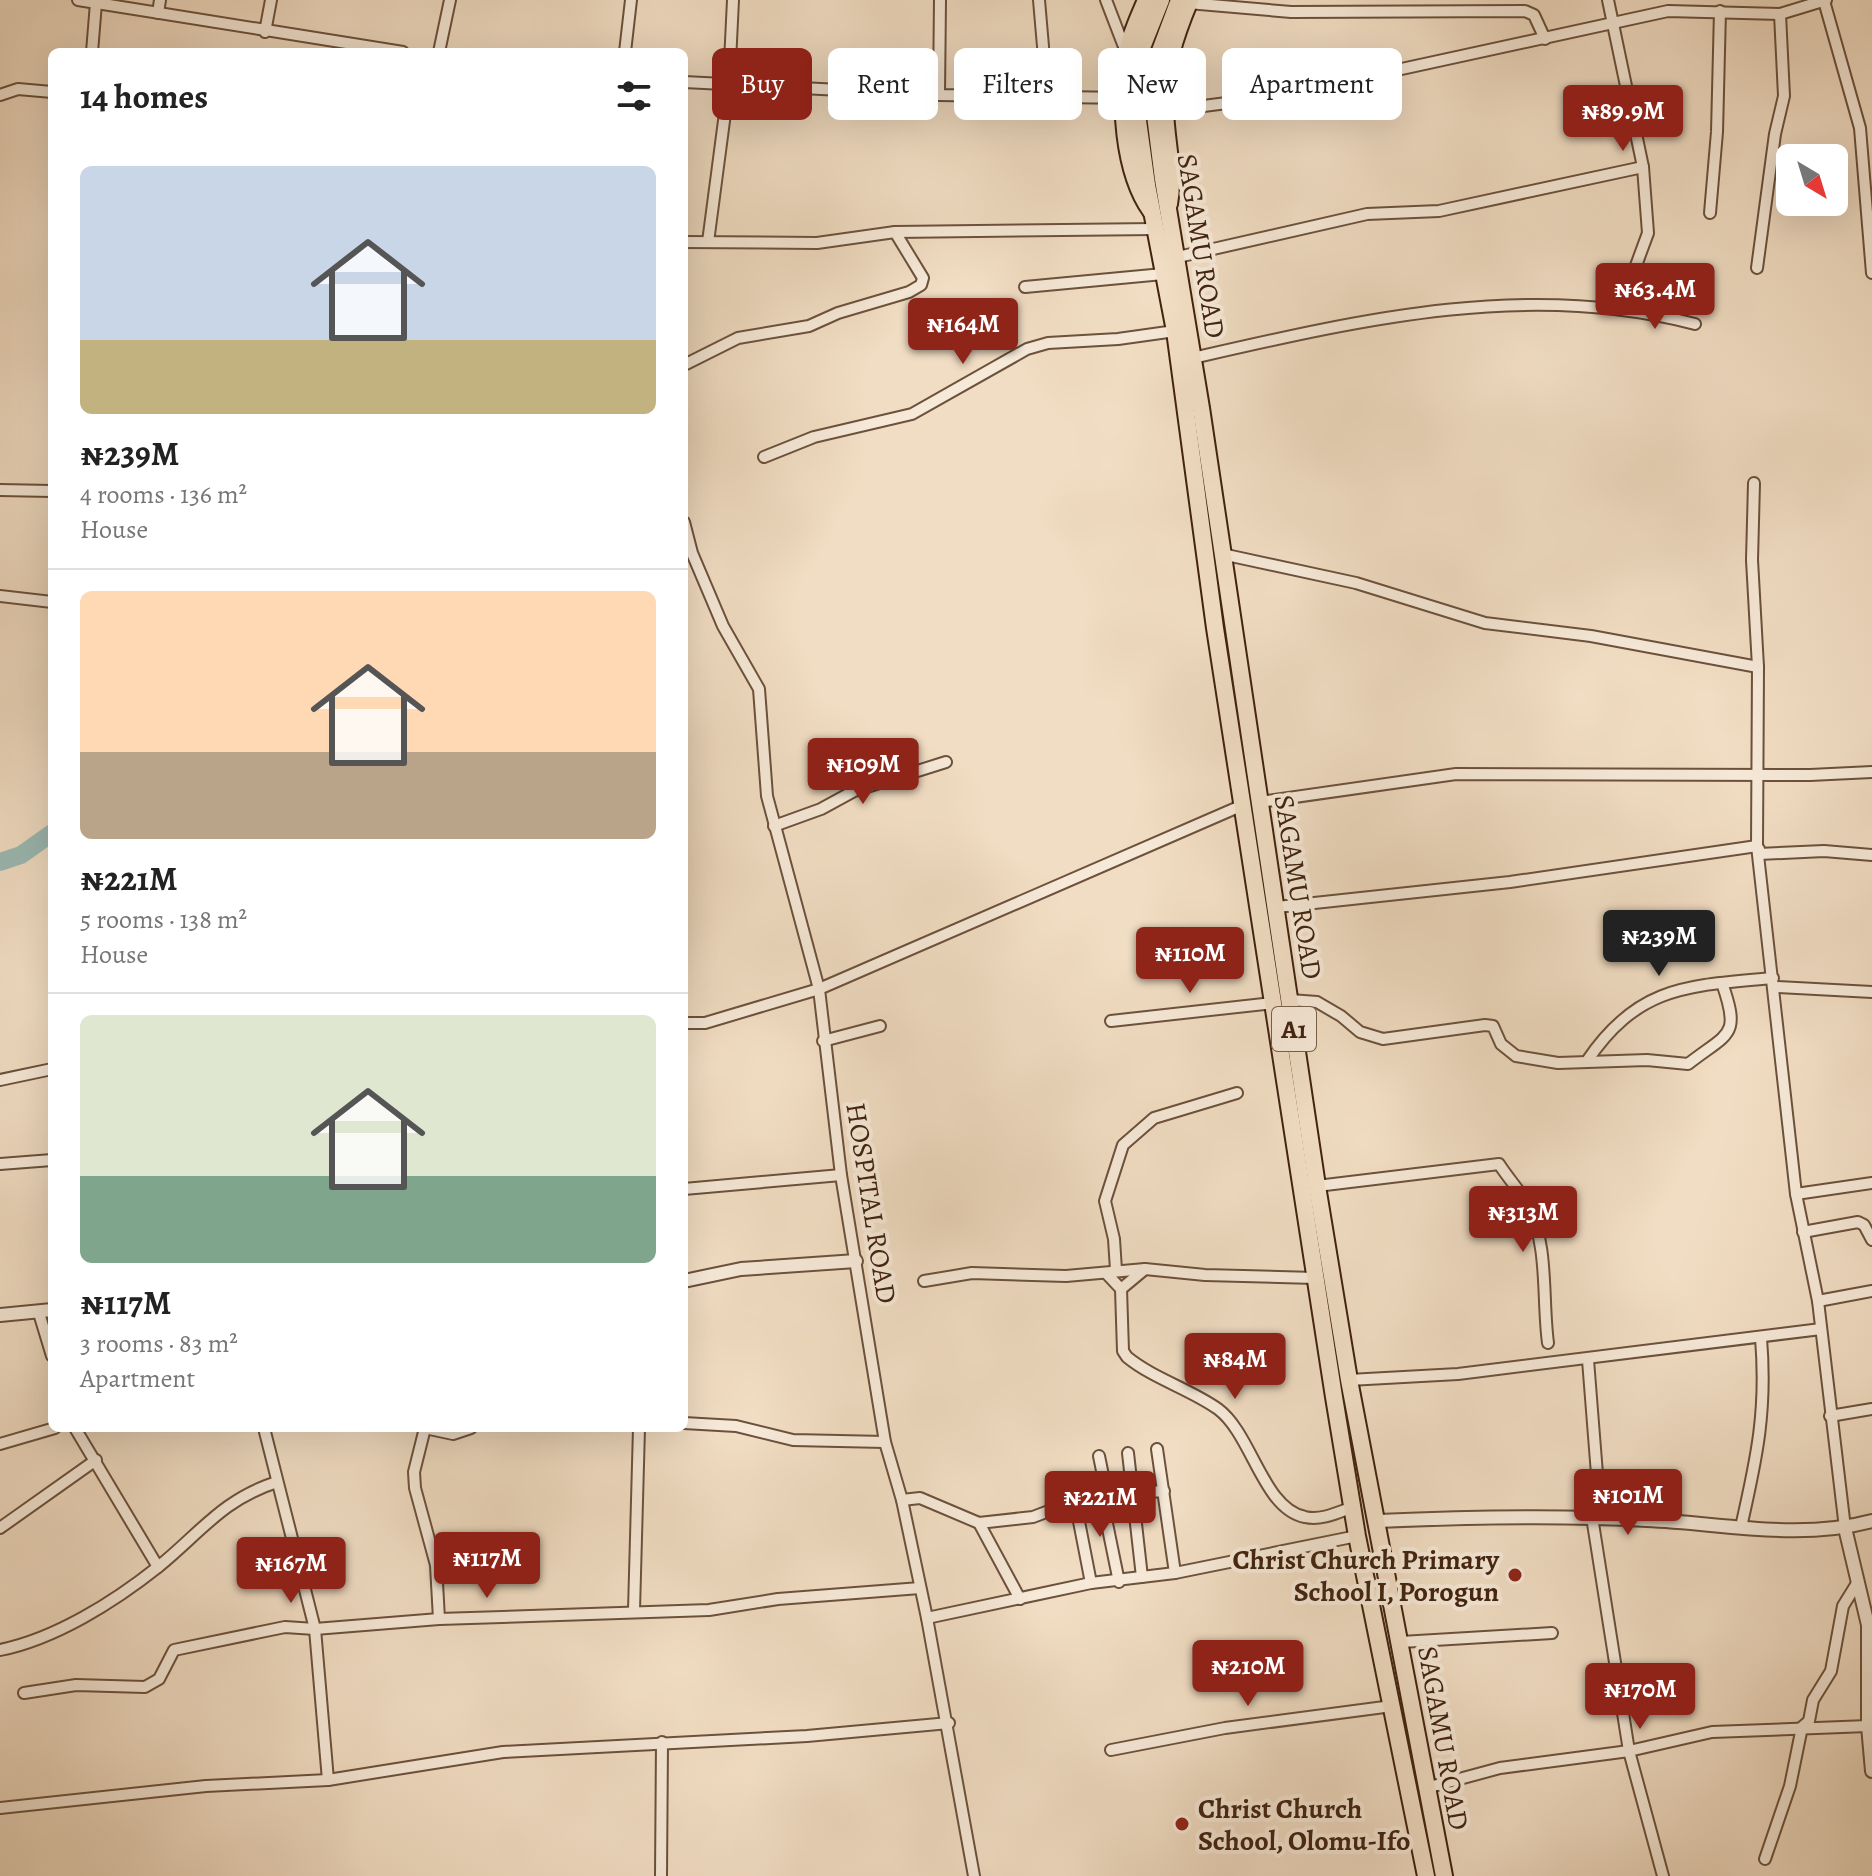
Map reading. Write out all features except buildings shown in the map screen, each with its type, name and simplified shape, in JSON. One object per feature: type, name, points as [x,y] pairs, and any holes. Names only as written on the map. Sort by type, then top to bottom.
[{"type":"main road","points":[[1129,48],[1146,0]]},
{"type":"main road","name":"SAGAMU ROAD","points":[[1161,0],[1139,55],[1135,99],[1155,182],[1168,206],[1178,257],[1277,907],[1281,1002],[1315,1278],[1357,1536],[1426,1876]]},
{"type":"main road","points":[[1171,48],[1186,1]]},
{"type":"main road","name":"SAGAMU ROAD","points":[[1186,1],[1157,59],[1153,99],[1155,182],[1151,211],[1175,331],[1243,805],[1317,1186],[1349,1380],[1444,1876]]},
{"type":"main road","points":[[1127,120],[1139,194],[1151,211]]},
{"type":"main road","points":[[1166,120],[1173,183],[1168,206]]},
{"type":"main road","points":[[1344,1455],[1363,1449]]},
{"type":"street","points":[[78,0],[361,48]]},
{"type":"street","points":[[158,13],[160,0]]},
{"type":"street","points":[[265,32],[271,0]]},
{"type":"street","points":[[440,48],[450,0]]},
{"type":"street","points":[[625,48],[631,0]]},
{"type":"street","points":[[731,48],[733,0]]},
{"type":"street","points":[[939,95],[940,0]]},
{"type":"street","points":[[1039,0],[1043,48]]},
{"type":"street","points":[[1106,0],[1125,48]]},
{"type":"street","points":[[1608,0],[1643,167],[1648,233],[1620,309]]},
{"type":"street","points":[[1206,106],[1273,97],[1668,11],[1780,14],[1825,0],[1860,128],[1872,273]]},
{"type":"street","points":[[1186,1],[1291,12],[1525,11],[1534,15],[1545,39]]},
{"type":"street","points":[[92,48],[96,3]]},
{"type":"street","points":[[1710,213],[1717,132],[1720,11]]},
{"type":"street","points":[[1757,268],[1775,134],[1784,96],[1780,14]]},
{"type":"street","points":[[688,82],[712,83]]},
{"type":"street","points":[[812,88],[954,95]]},
{"type":"street","points":[[0,95],[18,89],[48,92]]},
{"type":"street","points":[[708,242],[724,120]]},
{"type":"street","points":[[1860,128],[1872,124]]},
{"type":"street","points":[[1178,257],[1367,214],[1439,211],[1643,167]]},
{"type":"street","points":[[688,242],[817,243],[895,232],[1155,229]]},
{"type":"street","points":[[688,363],[738,338],[809,326],[838,313],[909,292],[921,285],[923,278],[895,232]]},
{"type":"street","points":[[1025,287],[1163,274]]},
{"type":"street","points":[[1193,358],[1312,331],[1509,302],[1558,302],[1620,309],[1695,324]]},
{"type":"street","points":[[764,457],[814,437],[912,414],[1027,349],[1048,343],[1118,339],[1175,331]]},
{"type":"street","points":[[1754,483],[1752,560],[1758,667],[1758,850],[1796,1194],[1818,1301],[1845,1528],[1856,1585],[1870,1625],[1872,1771]]},
{"type":"street","points":[[0,490],[48,491]]},
{"type":"street","name":"HOSPITAL ROAD","points":[[688,538],[723,626],[759,689],[767,796],[819,989],[841,1175],[885,1442],[902,1500],[949,1723],[974,1876]]},
{"type":"street","points":[[1222,554],[1356,583],[1485,623],[1591,636],[1758,667]]},
{"type":"street","points":[[0,596],[48,602]]},
{"type":"street","points":[[774,826],[821,809],[854,791],[946,762]]},
{"type":"street","points":[[1260,802],[1456,774],[1872,772]]},
{"type":"street","points":[[688,1023],[705,1023],[819,989],[1243,805]]},
{"type":"street","points":[[1277,907],[1494,884],[1758,850],[1872,855]]},
{"type":"street","points":[[1587,1061],[1619,1021],[1677,988],[1774,982],[1872,992]]},
{"type":"street","points":[[1111,1021],[1281,1002],[1317,1002],[1360,1032],[1383,1039],[1485,1025],[1493,1026],[1501,1044],[1516,1056],[1558,1063],[1688,1064],[1731,1031],[1734,1017],[1722,983]]},
{"type":"street","points":[[823,1041],[880,1026]]},
{"type":"street","points":[[0,1080],[48,1070]]},
{"type":"street","points":[[1237,1093],[1154,1118],[1123,1145],[1105,1201],[1114,1239],[1111,1271],[1121,1289],[1123,1351],[1127,1357],[1219,1410],[1237,1427],[1269,1487],[1287,1509],[1305,1517],[1321,1517],[1353,1507]]},
{"type":"street","points":[[0,1164],[48,1160]]},
{"type":"street","points":[[1317,1186],[1499,1164],[1528,1206],[1536,1228],[1543,1271],[1548,1343]]},
{"type":"street","points":[[688,1189],[841,1175]]},
{"type":"street","points":[[1796,1194],[1872,1183]]},
{"type":"street","points":[[1803,1232],[1858,1222],[1864,1225],[1872,1240]]},
{"type":"street","points":[[688,1280],[741,1269],[856,1261]]},
{"type":"street","points":[[924,1281],[972,1273],[1066,1276],[1145,1269],[1205,1275],[1315,1278]]},
{"type":"street","points":[[1121,1289],[1145,1269]]},
{"type":"street","points":[[1818,1301],[1872,1291]]},
{"type":"street","points":[[0,1315],[45,1311]]},
{"type":"street","points":[[1349,1380],[1458,1374],[1588,1360],[1821,1329]]},
{"type":"street","points":[[1741,1527],[1757,1456],[1766,1393],[1761,1338]]},
{"type":"street","points":[[1588,1360],[1597,1474],[1592,1517],[1629,1751],[1663,1876]]},
{"type":"street","points":[[1830,1416],[1872,1409]]},
{"type":"street","points":[[688,1423],[736,1426],[793,1440],[885,1442]]},
{"type":"street","points":[[0,1444],[48,1430]]},
{"type":"street","points":[[78,1432],[158,1567]]},
{"type":"street","points":[[265,1432],[315,1629],[328,1780]]},
{"type":"street","points":[[424,1432],[414,1472],[415,1488],[436,1565],[439,1619]]},
{"type":"street","points":[[634,1610],[639,1432]]},
{"type":"street","points":[[1157,1449],[1175,1573]]},
{"type":"street","points":[[1128,1453],[1142,1577]]},
{"type":"street","points":[[1099,1456],[1107,1495],[1103,1504],[1119,1582]]},
{"type":"street","points":[[0,1528],[96,1460]]},
{"type":"street","points":[[0,1650],[50,1633],[96,1608],[158,1567],[214,1514],[256,1489],[277,1482]]},
{"type":"street","points":[[902,1500],[920,1498],[979,1523],[1033,1517],[1075,1501],[1107,1495],[1164,1491]]},
{"type":"street","points":[[1075,1501],[1091,1583]]},
{"type":"street","points":[[1378,1521],[1511,1515],[1592,1517],[1804,1532],[1845,1528],[1872,1521]]},
{"type":"street","points":[[979,1523],[1020,1599]]},
{"type":"street","points":[[927,1618],[1091,1583],[1175,1573],[1357,1536]]},
{"type":"street","points":[[1765,1859],[1790,1786],[1802,1727],[1809,1721],[1813,1700],[1831,1671],[1843,1606],[1856,1585]]},
{"type":"street","points":[[24,1693],[76,1685],[145,1687],[159,1679],[174,1650],[285,1627],[315,1629],[439,1619],[634,1610],[709,1610],[778,1599],[920,1588]]},
{"type":"street","points":[[1401,1642],[1552,1633]]},
{"type":"street","points":[[1111,1750],[1225,1728],[1392,1706]]},
{"type":"street","points":[[0,1808],[206,1786],[328,1780],[503,1752],[807,1736],[949,1723]]},
{"type":"street","points":[[1426,1788],[1500,1768],[1629,1751],[1712,1732],[1870,1724]]},
{"type":"street","points":[[661,1876],[662,1742]]},
{"type":"waterway","points":[[0,862],[21,855],[48,836]]},
{"type":"place","name":"Christ Church Primary School I, Porogun","points":[[1515,1575]]},
{"type":"place","name":"Christ Church School, Olomu-Ifo","points":[[1182,1824]]}]
